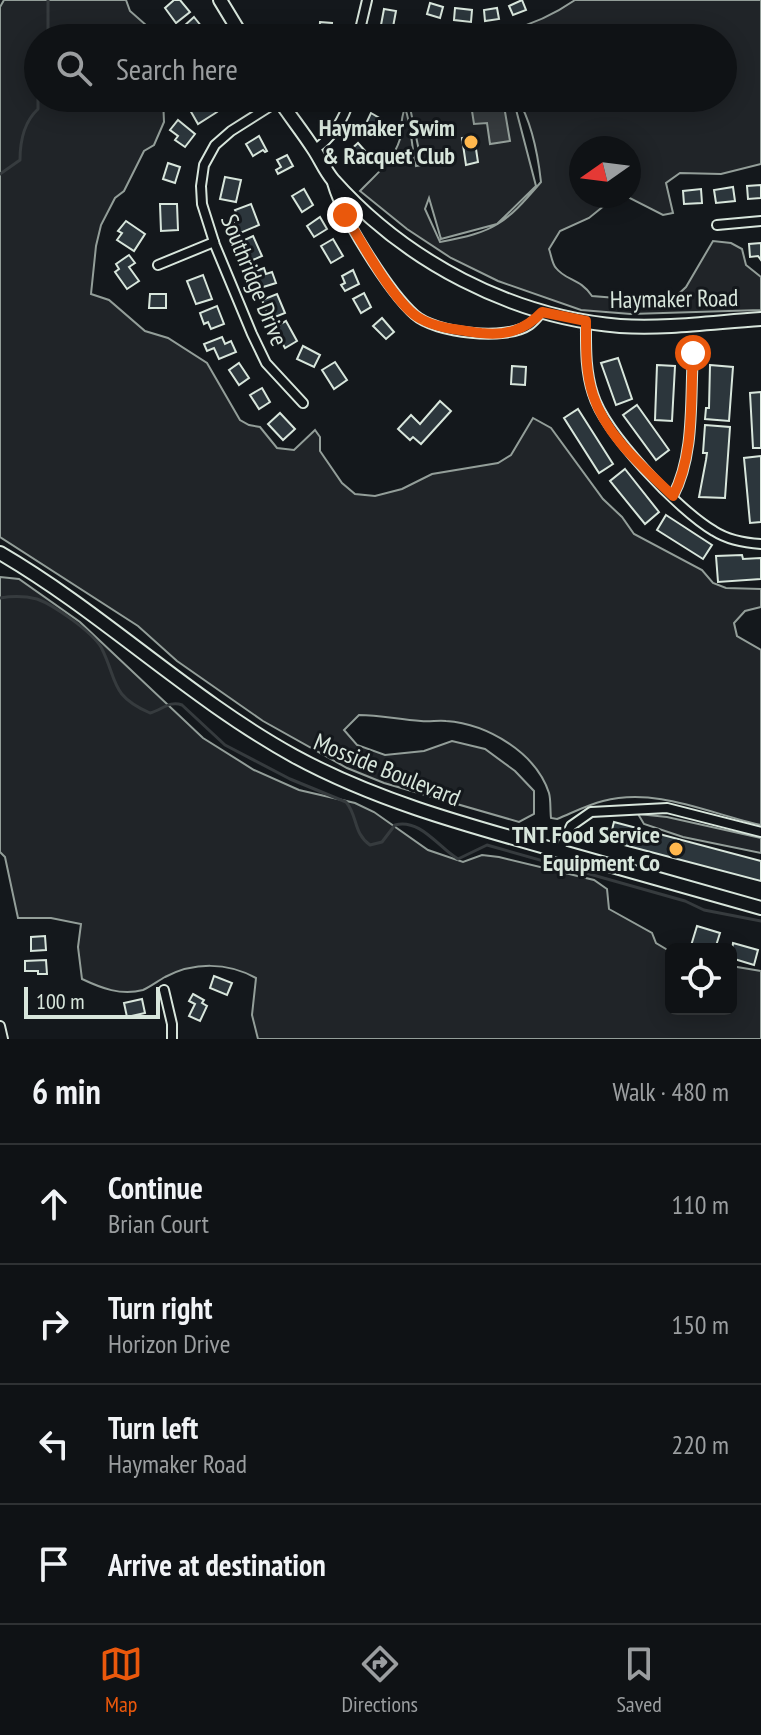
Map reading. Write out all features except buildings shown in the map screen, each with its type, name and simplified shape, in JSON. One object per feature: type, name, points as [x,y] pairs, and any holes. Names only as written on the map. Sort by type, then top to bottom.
[{"type":"main road","points":[[220,0],[235,24]]},
{"type":"main road","name":"Haymaker Road","points":[[288,112],[331,178],[405,244],[485,291],[542,312],[621,326],[761,319]]},
{"type":"main road","name":"Mosside Boulevard","points":[[0,553],[41,577],[240,725],[343,781],[399,804],[761,908]]},
{"type":"street","points":[[361,24],[367,0]]},
{"type":"street","name":"Southridge Drive","points":[[260,112],[215,145],[204,165],[202,204],[214,242],[266,363],[303,403]]},
{"type":"street","points":[[314,150],[332,135],[346,112]]},
{"type":"street","name":"Haymaker Road","points":[[331,178],[334,195],[345,215],[395,293],[417,318],[451,329],[496,335],[530,325],[542,312]]},
{"type":"street","points":[[717,225],[761,221]]},
{"type":"street","points":[[158,265],[214,242]]},
{"type":"street","points":[[586,321],[587,367],[593,395],[603,416],[628,452],[715,532],[740,542],[761,544]]},
{"type":"street","points":[[673,496],[683,476],[686,457],[693,353]]},
{"type":"street","points":[[559,851],[571,826],[591,812],[667,808],[761,832]]},
{"type":"street","points":[[164,990],[172,1024],[172,1039]]},
{"type":"street","points":[[0,1026],[3,1039]]},
{"type":"shaded area","points":[[4,0],[126,0],[130,11],[145,24],[24,24],[24,112],[164,112],[164,122],[154,145],[144,151],[124,191],[115,198],[101,225],[91,294],[109,300],[145,331],[168,338],[207,363],[240,420],[260,427],[277,448],[294,450],[315,430],[320,437],[320,451],[342,483],[355,494],[375,496],[402,489],[432,474],[498,463],[511,455],[533,418],[551,428],[603,499],[634,534],[702,570],[713,583],[726,588],[761,589],[761,607],[745,611],[734,623],[737,636],[761,650],[761,825],[683,804],[643,797],[603,801],[557,819],[551,818],[550,796],[543,779],[522,753],[494,735],[462,723],[359,715],[344,730],[357,745],[385,755],[424,751],[452,741],[485,749],[515,771],[534,791],[534,814],[519,822],[384,783],[347,768],[263,721],[177,661],[138,626],[0,537],[0,7]]},
{"type":"shaded area","points":[[575,0],[761,0],[761,164],[721,174],[680,173],[666,183],[673,213],[663,215],[641,204],[641,136],[569,136],[569,208],[601,208],[589,218],[560,231],[549,249],[556,268],[592,296],[654,301],[672,300],[686,287],[713,241],[731,243],[742,249],[746,265],[761,277],[761,310],[631,314],[581,310],[498,281],[451,258],[407,229],[360,191],[393,154],[400,139],[404,112],[409,122],[416,166],[422,165],[411,112],[517,112],[536,186],[497,224],[441,239],[429,198],[425,209],[440,242],[487,230],[498,224],[518,208],[541,182],[536,150],[524,112],[737,112],[737,24],[529,24]]},
{"type":"shaded area","points":[[472,112],[505,112],[510,141],[490,144],[487,123],[474,124]]},
{"type":"shaded area","points":[[0,577],[19,579],[80,622],[203,738],[254,770],[299,790],[355,803],[374,812],[428,850],[463,862],[482,855],[499,857],[594,880],[607,889],[609,909],[652,933],[656,943],[665,948],[665,1015],[737,1015],[737,967],[761,971],[761,1039],[258,1039],[252,1015],[256,978],[234,969],[210,966],[187,969],[143,990],[127,992],[104,988],[82,979],[78,947],[81,924],[51,918],[18,918],[5,857],[0,852]]},
{"type":"shaded area","points":[[638,814],[667,817],[761,838],[761,853],[683,837],[644,824]]},
{"type":"waterway","points":[[48,0],[48,24]]},
{"type":"waterway","points":[[0,174],[20,160],[24,132],[36,112]]},
{"type":"waterway","points":[[0,598],[37,599],[81,627],[101,647],[116,686],[127,700],[137,706],[150,713],[170,705],[182,705],[225,745],[290,779],[346,802],[358,830],[370,845],[382,842],[395,825],[404,824],[421,830],[458,859],[487,845],[685,901],[704,910],[761,921]]},
{"type":"place","name":"Haymaker Swim & Racquet Club","points":[[471,142]]},
{"type":"place","name":"TNT Food Service Equipment Co","points":[[676,849]]},
{"type":"route","points":[[345,215],[395,293],[417,318],[451,329],[496,335],[530,325],[542,312],[586,321],[587,367],[593,395],[603,416],[628,452],[673,496],[683,476],[686,457],[693,353]]}]
